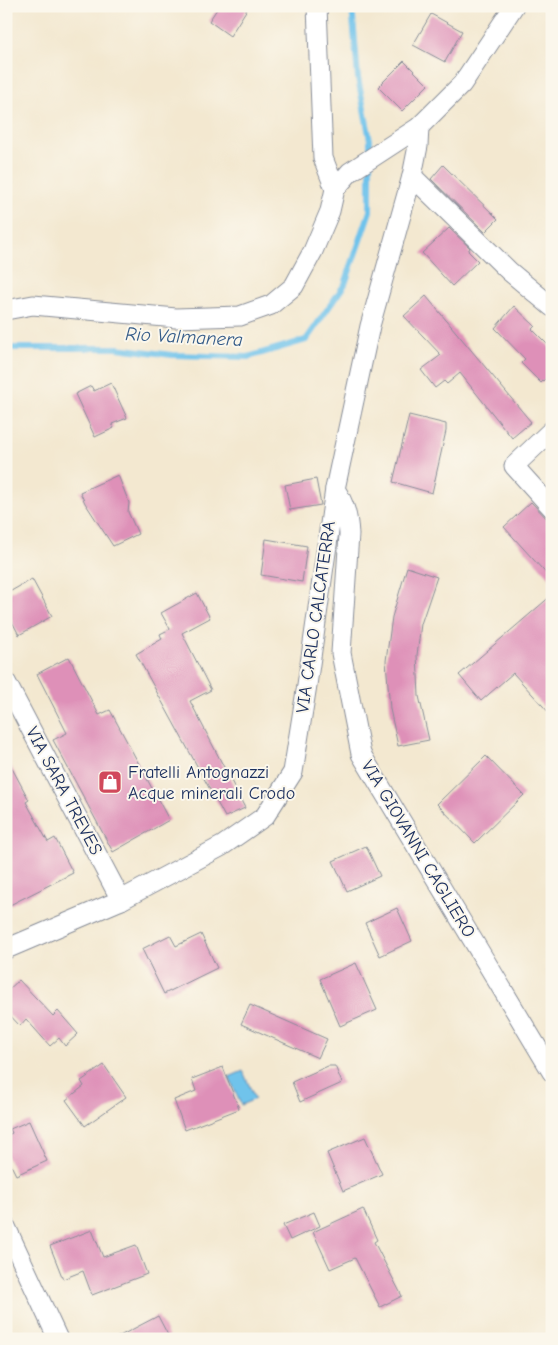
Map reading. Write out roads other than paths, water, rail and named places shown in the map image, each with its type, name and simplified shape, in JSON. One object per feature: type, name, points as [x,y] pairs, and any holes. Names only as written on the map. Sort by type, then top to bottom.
[{"type":"street","points":[[318,6],[323,158],[335,189]]},
{"type":"street","points":[[6,310],[33,305],[176,318],[240,316],[272,305],[294,286],[313,251],[330,210],[335,189],[350,172],[420,127],[462,84],[514,6]]},
{"type":"street","name":"VIA CARLO CALCATERRA","points":[[6,949],[121,900],[222,846],[265,816],[293,772],[335,489],[370,326],[412,176],[420,127]]},
{"type":"street","points":[[412,176],[509,271],[552,307]]},
{"type":"street","points":[[552,430],[514,466],[552,508]]},
{"type":"street","name":"VIA GIOVANNI CAGLIERO","points":[[335,489],[342,499],[348,514],[349,534],[341,653],[362,754],[552,1072]]},
{"type":"street","name":"VIA SARA TREVES","points":[[6,682],[121,900]]},
{"type":"street","points":[[6,1227],[58,1339]]},
{"type":"water","points":[[243,1071],[255,1099],[241,1105],[229,1077]]},
{"type":"waterway","name":"Rio Valmanera","points":[[6,348],[117,348],[172,355],[248,357],[306,340],[345,284],[370,211],[370,140],[358,78],[352,6]]},
{"type":"place","name":"Fratelli Antognazzi Acque minerali Crodo","points":[[110,782]]}]
